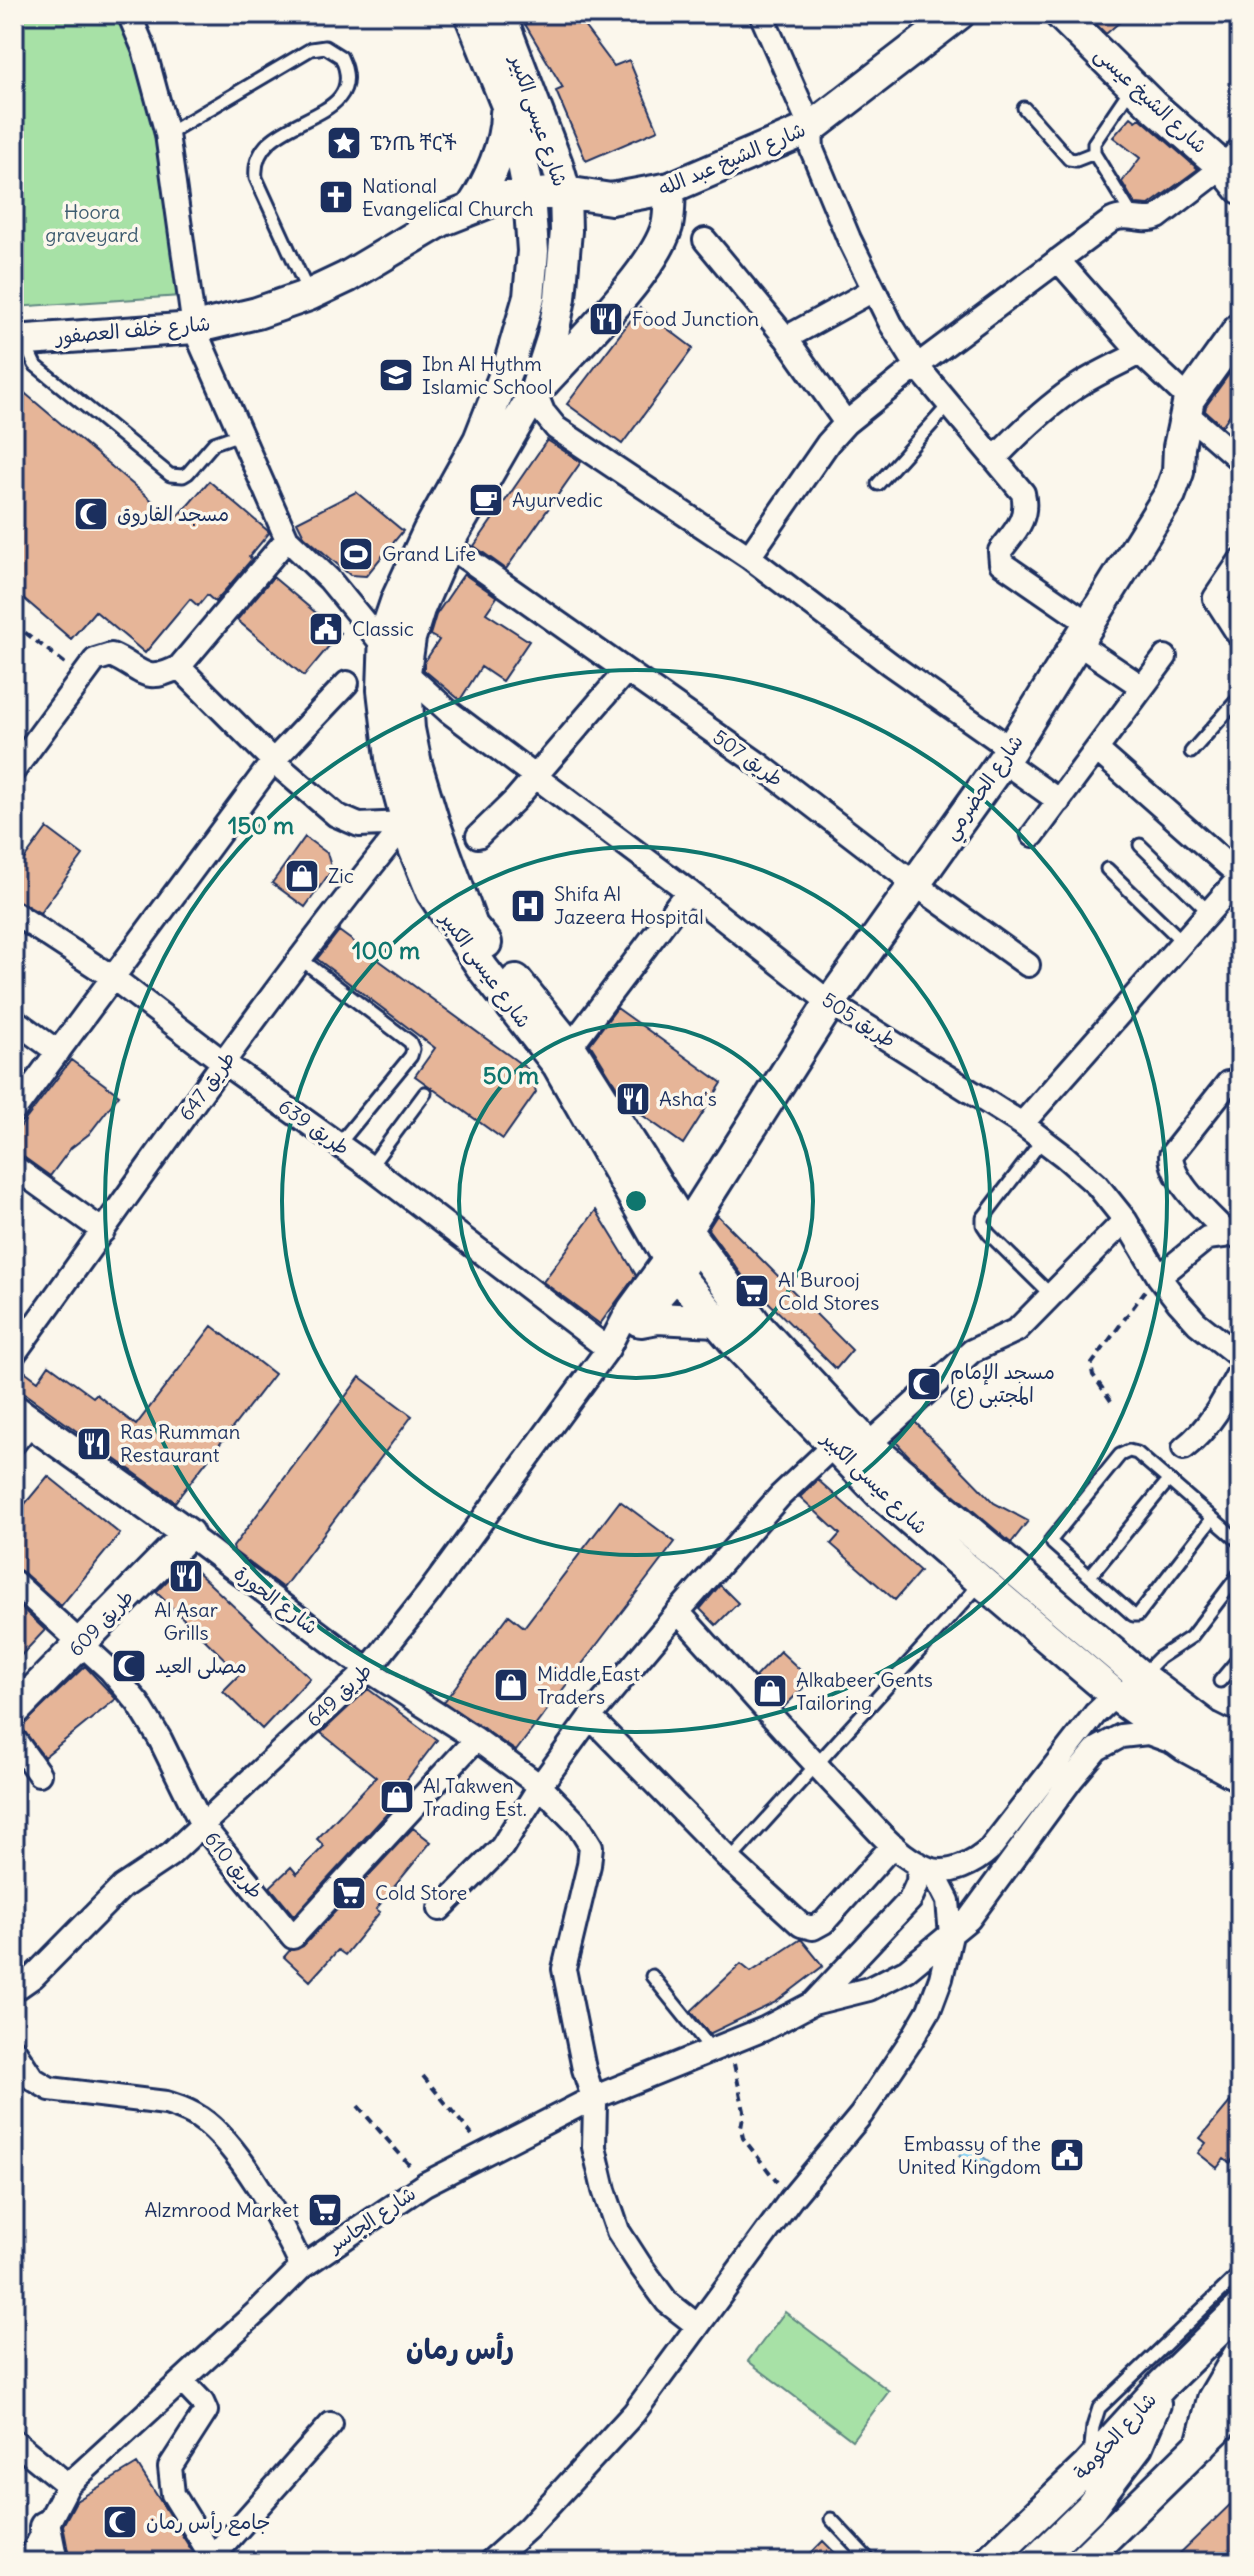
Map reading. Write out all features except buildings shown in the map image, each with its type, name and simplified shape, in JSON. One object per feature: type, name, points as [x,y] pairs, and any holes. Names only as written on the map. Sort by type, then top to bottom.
[{"type":"main road","name":"شارع عيسى الكبير","points":[[470,14],[516,128],[530,204],[532,279],[515,347],[479,440],[428,532],[397,599],[384,647],[383,690],[392,766],[472,926],[652,1174],[692,1238],[757,1326],[868,1445],[1140,1676],[1206,1726],[1240,1743]]},
{"type":"main road","name":"شارع عيسى الكبير","points":[[420,822],[405,672],[410,638],[419,609],[448,543],[535,392],[552,339],[560,298],[566,199],[557,164],[500,14]]},
{"type":"main road","name":"شارع الشيخ عبد الله","points":[[566,199],[611,199],[670,188],[811,128],[959,14]]},
{"type":"main road","name":"شارع الشيخ عيسى","points":[[1060,14],[1152,105],[1234,168]]},
{"type":"main road","points":[[472,207],[486,187],[506,128],[506,99]]},
{"type":"main road","points":[[535,392],[630,285],[656,250],[667,225],[670,188]]},
{"type":"main road","name":"شارع خلف العصفور","points":[[19,340],[194,328],[257,313],[309,295],[472,207],[502,197],[530,204]]},
{"type":"main road","name":"شارع خلف العصفور","points":[[383,256],[505,217],[530,204],[566,199]]},
{"type":"main road","name":"شارع الحضرمي","points":[[692,1238],[717,1181],[830,1003],[1007,755],[1170,494],[1178,472],[1179,447],[1188,407],[1240,328]]},
{"type":"main road","name":"شارع عيسى الكبير","points":[[562,1053],[673,1267],[716,1321],[880,1493],[982,1582],[1115,1695],[1185,1746],[1240,1776]]},
{"type":"main road","points":[[652,1174],[675,1184],[717,1181]]},
{"type":"main road","points":[[641,1321],[657,1318],[716,1321]]},
{"type":"main road","name":"شارع الحورة","points":[[20,1425],[188,1534]]},
{"type":"main road","name":"طريق 609","points":[[14,1711],[188,1534]]},
{"type":"main road","name":"شارع الحكومة","points":[[988,2562],[1088,2466],[1164,2383],[1240,2309]]},
{"type":"main road","points":[[1200,2447],[1213,2399],[1240,2353]]},
{"type":"main road","points":[[1035,2562],[1090,2508],[1137,2446],[1164,2383]]},
{"type":"main road","points":[[1081,2562],[1240,2406]]},
{"type":"main road","points":[[45,2527],[52,2562]]},
{"type":"street","points":[[14,770],[89,668],[105,655],[111,655],[150,677],[179,667],[287,539],[194,328],[167,134],[144,49],[129,14]]},
{"type":"street","points":[[761,14],[811,128],[812,150],[873,290],[917,366],[1023,493],[1026,505],[1024,519],[1000,551],[1001,563],[1142,687]]},
{"type":"street","points":[[749,557],[828,443],[846,423],[917,366],[1112,220],[1125,216],[1150,221],[1234,168]]},
{"type":"street","points":[[705,240],[786,338],[846,423]]},
{"type":"street","points":[[1058,260],[1188,407],[1240,460]]},
{"type":"street","points":[[786,338],[873,290]]},
{"type":"street","points":[[995,458],[1026,426],[1061,398],[1082,383],[1140,353]]},
{"type":"street","points":[[535,392],[543,412],[556,428],[749,557],[1007,755],[1059,801]]},
{"type":"street","name":"طريق 505","points":[[287,539],[329,579],[405,672],[448,711],[688,891],[830,1003],[1022,1124],[1097,1185],[1125,1220],[1159,1277],[1197,1323],[1240,1357]]},
{"type":"street","name":"طريق 507","points":[[463,556],[760,765],[915,884],[1028,965]]},
{"type":"street","points":[[1240,561],[1215,598],[1240,637]]},
{"type":"street","points":[[1033,835],[1165,657]]},
{"type":"street","points":[[179,667],[273,761],[336,815],[372,827],[420,822]]},
{"type":"street","points":[[478,836],[515,800],[626,671]]},
{"type":"street","points":[[14,1111],[273,761],[347,683]]},
{"type":"street","points":[[409,729],[426,716],[448,711]]},
{"type":"street","points":[[1022,1124],[1240,876],[1097,750]]},
{"type":"street","name":"طريق 647","points":[[14,1354],[223,1062],[302,960],[420,822]]},
{"type":"street","points":[[562,1053],[688,891]]},
{"type":"street","name":"طريق 639","points":[[14,913],[112,977],[223,1062],[370,1167],[608,1349]]},
{"type":"street","points":[[14,1020],[58,1052]]},
{"type":"street","points":[[1234,1234],[1177,1178],[1171,1166],[1171,1155],[1228,1083],[1240,1082]]},
{"type":"street","points":[[14,1167],[103,1231]]},
{"type":"street","points":[[868,1445],[972,1351],[1017,1330],[1125,1220]]},
{"type":"street","points":[[1159,1277],[1207,1238],[1234,1234]]},
{"type":"street","name":"طريق 649","points":[[608,1349],[641,1321],[692,1238]]},
{"type":"street","name":"طريق 649","points":[[14,1990],[34,1976],[122,1887],[170,1855],[368,1670],[428,1594],[608,1349],[629,1308],[673,1267]]},
{"type":"street","points":[[1184,1448],[1222,1406],[1240,1370]]},
{"type":"street","points":[[440,1909],[502,1847],[540,1786],[590,1717],[678,1612],[780,1496],[834,1445]]},
{"type":"street","name":"شارع الحورة","points":[[188,1534],[368,1670],[476,1739],[540,1786]]},
{"type":"street","name":"طريق 610","points":[[14,1582],[110,1670],[138,1703],[160,1739],[202,1825],[293,1937],[476,1739]]},
{"type":"street","points":[[490,2562],[528,2528],[634,2413],[791,2199],[861,2115],[929,2010],[941,1978],[951,1935],[948,1901],[926,1867],[893,1845],[678,1612]]},
{"type":"street","points":[[926,1867],[954,1869],[975,1863],[990,1849],[1095,1714],[1115,1695],[1142,1689],[1172,1701]]},
{"type":"street","points":[[590,1717],[730,1860],[801,1925],[813,1928],[824,1922],[893,1845]]},
{"type":"street","points":[[813,2003],[869,1989],[907,1970],[969,1919],[1097,1749],[1121,1736],[1148,1733],[1185,1746]]},
{"type":"street","points":[[14,1739],[39,1774]]},
{"type":"street","points":[[540,1786],[578,1825],[591,1846],[564,1969],[584,2069],[593,2098],[594,2147],[604,2190],[618,2231],[667,2302],[698,2326]]},
{"type":"street","points":[[813,2003],[910,1900],[926,1867]]},
{"type":"street","name":"شارع الجاسر","points":[[28,2562],[68,2485],[302,2267],[425,2184],[486,2152],[593,2098],[764,2029],[813,2003]]},
{"type":"street","points":[[14,2050],[33,2079],[50,2089],[166,2103],[201,2118],[228,2145],[261,2192],[302,2267]]},
{"type":"street","points":[[182,2381],[202,2402],[206,2411],[170,2467],[173,2494],[213,2560],[331,2424]]},
{"type":"street","points":[[14,2441],[68,2485]]},
{"type":"lane","points":[[167,134],[311,49],[325,47],[341,57],[347,77],[340,98],[333,105],[276,135],[263,146],[256,161],[256,178],[309,295]]},
{"type":"lane","points":[[1133,218],[1094,153],[1094,143],[1134,86]]},
{"type":"lane","points":[[1024,108],[1069,159],[1076,160],[1094,153]]},
{"type":"lane","points":[[19,340],[35,365],[170,475],[183,476],[214,443],[240,434]]},
{"type":"lane","points":[[878,484],[948,406]]},
{"type":"lane","points":[[1191,752],[1240,697]]},
{"type":"lane","points":[[1140,845],[1209,912]]},
{"type":"lane","points":[[1107,869],[1183,942]]},
{"type":"lane","points":[[302,960],[410,1042],[413,1049],[339,1144]]},
{"type":"lane","points":[[370,1167],[425,1093]]},
{"type":"lane","points":[[1043,1139],[983,1218],[983,1225],[1052,1296]]},
{"type":"lane","points":[[1212,1519],[1138,1615],[1133,1615],[1053,1544],[1052,1536],[1120,1455],[1129,1451],[1137,1453],[1240,1542]]},
{"type":"lane","points":[[1090,1576],[1168,1481]]},
{"type":"lane","points":[[1140,1676],[1159,1658],[1191,1637],[1240,1573]]},
{"type":"lane","points":[[730,1860],[982,1582]]},
{"type":"lane","points":[[1220,1681],[1240,1657]]},
{"type":"lane","points":[[652,1976],[720,2046]]},
{"type":"lane","points":[[1088,2466],[1099,2408],[1240,2273]]},
{"type":"lane","points":[[831,2519],[871,2562]]},
{"type":"path","points":[[14,624],[89,668]]},
{"type":"path","points":[[1111,1401],[1093,1375],[1091,1365],[1143,1292],[1159,1277]]},
{"type":"path","points":[[720,2046],[744,2111],[743,2138],[791,2199]]},
{"type":"path","points":[[423,2076],[486,2152]]},
{"type":"path","points":[[358,2106],[425,2184]]},
{"type":"green space","name":"Hoora graveyard","points":[[14,14],[117,14],[151,104],[181,296],[14,307]]},
{"type":"green space","points":[[785,2312],[889,2391],[852,2440],[748,2361]]},
{"type":"water","points":[[967,2145],[994,2165],[986,2176],[959,2156]]},
{"type":"place","name":"ፔንጤ ቸርች","points":[[344,143]]},
{"type":"place","name":"National Evangelical Church","points":[[336,197]]},
{"type":"place","name":"Food Junction","points":[[606,319]]},
{"type":"place","name":"Ibn Al Hythm Islamic School","points":[[396,375]]},
{"type":"place","name":"Ayurvedic","points":[[486,500]]},
{"type":"place","name":"مسجد الفاروق","points":[[91,514]]},
{"type":"place","name":"Grand Life","points":[[356,554]]},
{"type":"place","name":"Classic","points":[[326,629]]},
{"type":"place","name":"Zic","points":[[302,876]]},
{"type":"place","name":"Shifa Al Jazeera Hospital","points":[[528,906]]},
{"type":"place","name":"Asha's","points":[[633,1099]]},
{"type":"place","name":"Al Burooj Cold Stores","points":[[752,1291]]},
{"type":"place","name":"مسجد الإمام المجتبى (ع)","points":[[924,1384]]},
{"type":"place","name":"Ras Rumman Restaurant","points":[[94,1444]]},
{"type":"place","name":"Al Asar Grills","points":[[186,1576]]},
{"type":"place","name":"مصلى العيد","points":[[129,1666]]},
{"type":"place","name":"Middle East Traders","points":[[511,1685]]},
{"type":"place","name":"Alkabeer Gents Tailoring","points":[[770,1691]]},
{"type":"place","name":"Al Takwen Trading Est.","points":[[397,1797]]},
{"type":"place","name":"Cold Store","points":[[349,1893]]},
{"type":"place","name":"Embassy of the United Kingdom","points":[[1067,2155]]},
{"type":"place","name":"Alzmrood Market","points":[[325,2210]]},
{"type":"place","name":"جامع رأس رمان","points":[[120,2522]]},
{"type":"district","name":"رأس رمان","points":[[460,2349]]}]
